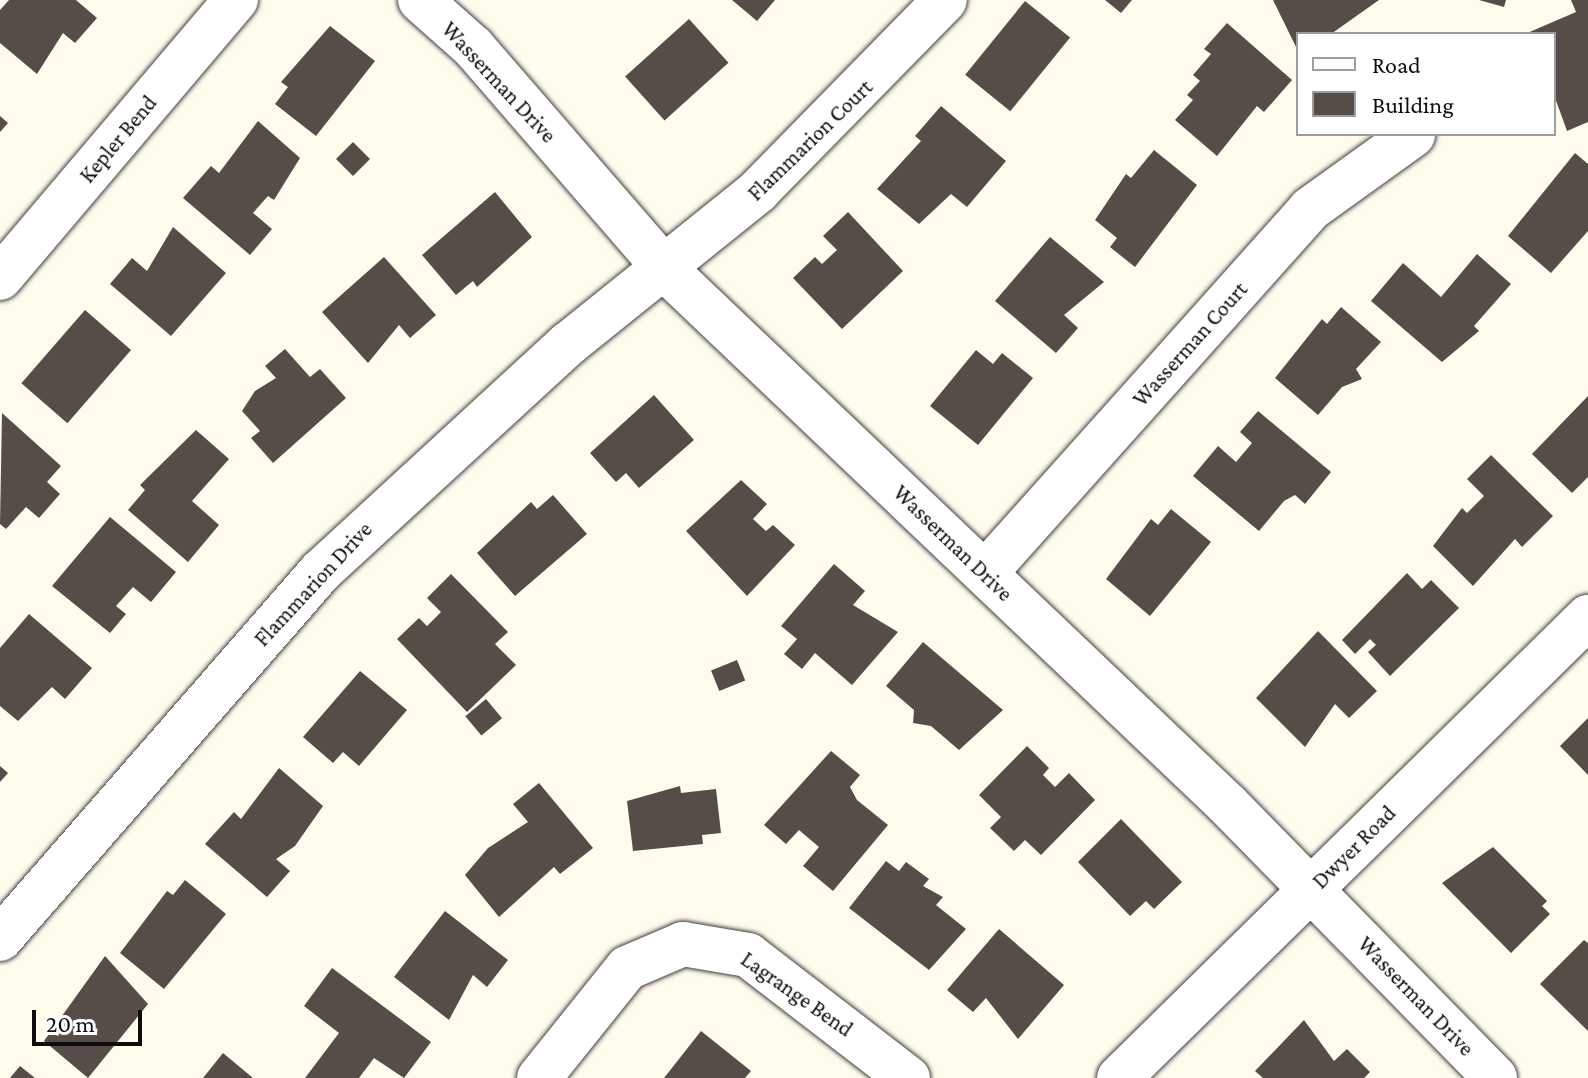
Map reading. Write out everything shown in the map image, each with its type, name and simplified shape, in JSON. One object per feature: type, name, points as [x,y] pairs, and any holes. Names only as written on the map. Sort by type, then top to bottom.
[{"type":"street","name":"Kepler Bend","points":[[0,278],[236,0]]},
{"type":"street","name":"Wasserman Drive","points":[[420,0],[473,47],[666,270],[1312,888],[1495,1078]]},
{"type":"street","name":"Flammarion Court","points":[[666,270],[769,181],[945,0]]},
{"type":"street","name":"Wasserman Court","points":[[985,573],[1310,209],[1412,136]]},
{"type":"street","name":"Flammarion Drive","points":[[0,939],[320,572],[464,435],[666,270]]},
{"type":"street","name":"Dwyer Road","points":[[1119,1078],[1588,617]]},
{"type":"street","name":"Lagrange Bend","points":[[539,1078],[627,968],[683,944],[748,955],[908,1078]]},
{"type":"building","points":[[9,0],[76,0],[97,18],[75,43],[63,33],[37,74],[0,43],[0,10]]},
{"type":"building","points":[[732,0],[775,0],[757,21]]},
{"type":"building","points":[[1105,0],[1132,0],[1121,13]]},
{"type":"building","points":[[1273,0],[1379,0],[1334,32],[1296,32],[1296,47]]},
{"type":"building","points":[[1479,0],[1506,0],[1504,7]]},
{"type":"building","points":[[1571,0],[1588,0],[1588,122],[1567,131],[1556,101],[1556,32],[1530,32],[1576,12]]},
{"type":"building","points":[[1025,1],[1070,38],[1010,111],[965,75]]},
{"type":"building","points":[[689,19],[728,63],[665,120],[625,77]]},
{"type":"building","points":[[1227,23],[1292,80],[1264,112],[1257,106],[1217,156],[1175,120],[1193,100],[1187,95],[1200,81],[1193,75],[1211,54],[1204,49]]},
{"type":"building","points":[[330,26],[375,61],[316,136],[275,104],[288,87],[281,82]]},
{"type":"building","points":[[941,106],[1006,161],[967,207],[951,194],[919,224],[877,189],[921,141],[915,136]]},
{"type":"building","points":[[0,116],[8,123],[0,132]]},
{"type":"building","points":[[258,121],[300,158],[274,200],[268,196],[253,213],[272,229],[250,255],[183,198],[211,166],[219,173]]},
{"type":"building","points":[[353,142],[370,159],[353,176],[336,159]]},
{"type":"building","points":[[1154,150],[1197,185],[1135,267],[1110,247],[1117,238],[1095,220],[1126,174],[1131,178]]},
{"type":"building","points":[[1575,153],[1588,164],[1588,231],[1551,273],[1508,236]]},
{"type":"building","points":[[495,192],[532,237],[477,287],[473,281],[456,295],[422,255]]},
{"type":"building","points":[[848,212],[903,271],[842,329],[793,278],[815,257],[822,264],[837,250],[823,236]]},
{"type":"building","points":[[173,227],[226,273],[171,336],[110,284],[132,258],[147,271]]},
{"type":"building","points":[[1050,237],[1104,282],[1064,315],[1078,328],[1056,353],[995,301]]},
{"type":"building","points":[[1477,254],[1511,284],[1474,326],[1479,331],[1442,362],[1371,301],[1403,263],[1441,297]]},
{"type":"building","points":[[384,257],[436,315],[410,338],[399,325],[368,363],[322,312]]},
{"type":"building","points":[[1341,307],[1381,342],[1356,369],[1362,379],[1342,387],[1318,415],[1275,378],[1322,319],[1327,324]]},
{"type":"building","points":[[85,310],[131,350],[67,423],[21,383]]},
{"type":"building","points":[[285,349],[310,377],[320,369],[346,398],[273,463],[251,438],[260,431],[242,411],[255,391],[276,378],[265,366]]},
{"type":"building","points":[[976,350],[993,364],[1002,353],[1033,378],[978,445],[930,406]]},
{"type":"building","points":[[654,395],[694,440],[639,488],[626,473],[616,482],[590,453]]},
{"type":"building","points":[[1588,396],[1588,477],[1572,493],[1532,454]]},
{"type":"building","points":[[1258,411],[1331,472],[1305,504],[1295,495],[1284,501],[1259,531],[1193,476],[1218,446],[1236,462],[1252,443],[1240,432]]},
{"type":"building","points":[[2,413],[61,466],[47,482],[60,494],[39,518],[26,507],[6,529],[0,524]]},
{"type":"building","points":[[196,430],[229,459],[192,501],[219,525],[188,562],[128,510],[145,490],[140,485]]},
{"type":"building","points":[[1491,455],[1553,516],[1522,547],[1515,539],[1473,586],[1433,546],[1462,508],[1467,513],[1484,496],[1467,479]]},
{"type":"building","points":[[741,480],[767,504],[753,519],[766,531],[773,525],[795,545],[747,596],[686,531]]},
{"type":"building","points":[[553,495],[587,534],[515,596],[477,553],[531,502],[537,509]]},
{"type":"building","points":[[1171,509],[1211,542],[1150,616],[1106,579],[1151,519],[1158,525]]},
{"type":"building","points":[[110,517],[176,572],[151,602],[133,587],[116,606],[126,614],[110,633],[52,586]]},
{"type":"building","points":[[834,564],[865,591],[853,605],[898,632],[852,685],[815,653],[802,669],[784,654],[797,639],[781,626]]},
{"type":"building","points":[[1407,573],[1422,589],[1431,580],[1459,608],[1390,676],[1368,652],[1376,645],[1370,639],[1355,654],[1342,640]]},
{"type":"building","points":[[451,574],[508,632],[495,644],[516,665],[467,712],[397,639],[419,618],[427,626],[441,612],[427,598]]},
{"type":"building","points":[[29,614],[92,668],[65,699],[52,687],[18,721],[0,706],[0,648]]},
{"type":"building","points":[[1318,631],[1377,691],[1349,718],[1335,704],[1305,747],[1256,698]]},
{"type":"building","points":[[923,642],[1003,710],[959,750],[931,726],[913,723],[914,710],[886,686]]},
{"type":"building","points":[[737,660],[745,680],[719,691],[711,670]]},
{"type":"building","points":[[360,671],[407,710],[359,766],[343,752],[333,763],[303,737]]},
{"type":"building","points":[[486,699],[502,718],[481,736],[465,716]]},
{"type":"building","points":[[1588,718],[1588,775],[1560,746]]},
{"type":"building","points":[[1027,746],[1049,768],[1043,775],[1055,787],[1069,773],[1095,800],[1041,855],[1025,840],[1014,851],[990,828],[1001,817],[979,795]]},
{"type":"building","points":[[831,751],[860,775],[850,787],[857,800],[888,825],[833,891],[803,866],[819,847],[799,830],[786,844],[764,825]]},
{"type":"building","points":[[0,766],[8,773],[0,782]]},
{"type":"building","points":[[279,768],[323,806],[295,846],[276,859],[290,871],[267,897],[205,844],[234,812],[241,819]]},
{"type":"building","points":[[539,783],[593,848],[560,874],[554,867],[499,917],[465,875],[488,848],[528,822],[513,804]]},
{"type":"building","points":[[680,786],[681,793],[716,789],[721,833],[702,835],[703,844],[633,851],[627,801]]},
{"type":"building","points":[[1121,819],[1182,882],[1154,909],[1146,901],[1130,916],[1078,862]]},
{"type":"building","points":[[1493,847],[1547,901],[1542,906],[1550,914],[1511,953],[1442,883]]},
{"type":"building","points":[[886,861],[899,871],[906,862],[929,879],[923,886],[943,897],[936,905],[966,929],[929,970],[849,908]]},
{"type":"building","points":[[185,880],[226,914],[164,989],[120,953],[167,891],[173,895]]},
{"type":"building","points":[[445,911],[508,960],[487,987],[473,975],[449,1020],[394,977]]},
{"type":"building","points":[[999,929],[1064,985],[1018,1039],[986,998],[973,1012],[947,990]]},
{"type":"building","points":[[1584,940],[1588,943],[1588,1031],[1540,984]]},
{"type":"building","points":[[105,956],[148,1004],[88,1078],[44,1041]]},
{"type":"building","points":[[332,968],[431,1042],[404,1078],[374,1058],[359,1078],[305,1078],[339,1033],[304,1006]]},
{"type":"building","points":[[1304,1020],[1334,1061],[1347,1049],[1370,1072],[1364,1078],[1263,1078],[1255,1071]]},
{"type":"building","points":[[701,1031],[751,1071],[745,1078],[664,1078]]},
{"type":"building","points":[[223,1053],[253,1078],[203,1078]]},
{"type":"building","points":[[20,1066],[35,1078],[10,1078]]}]
